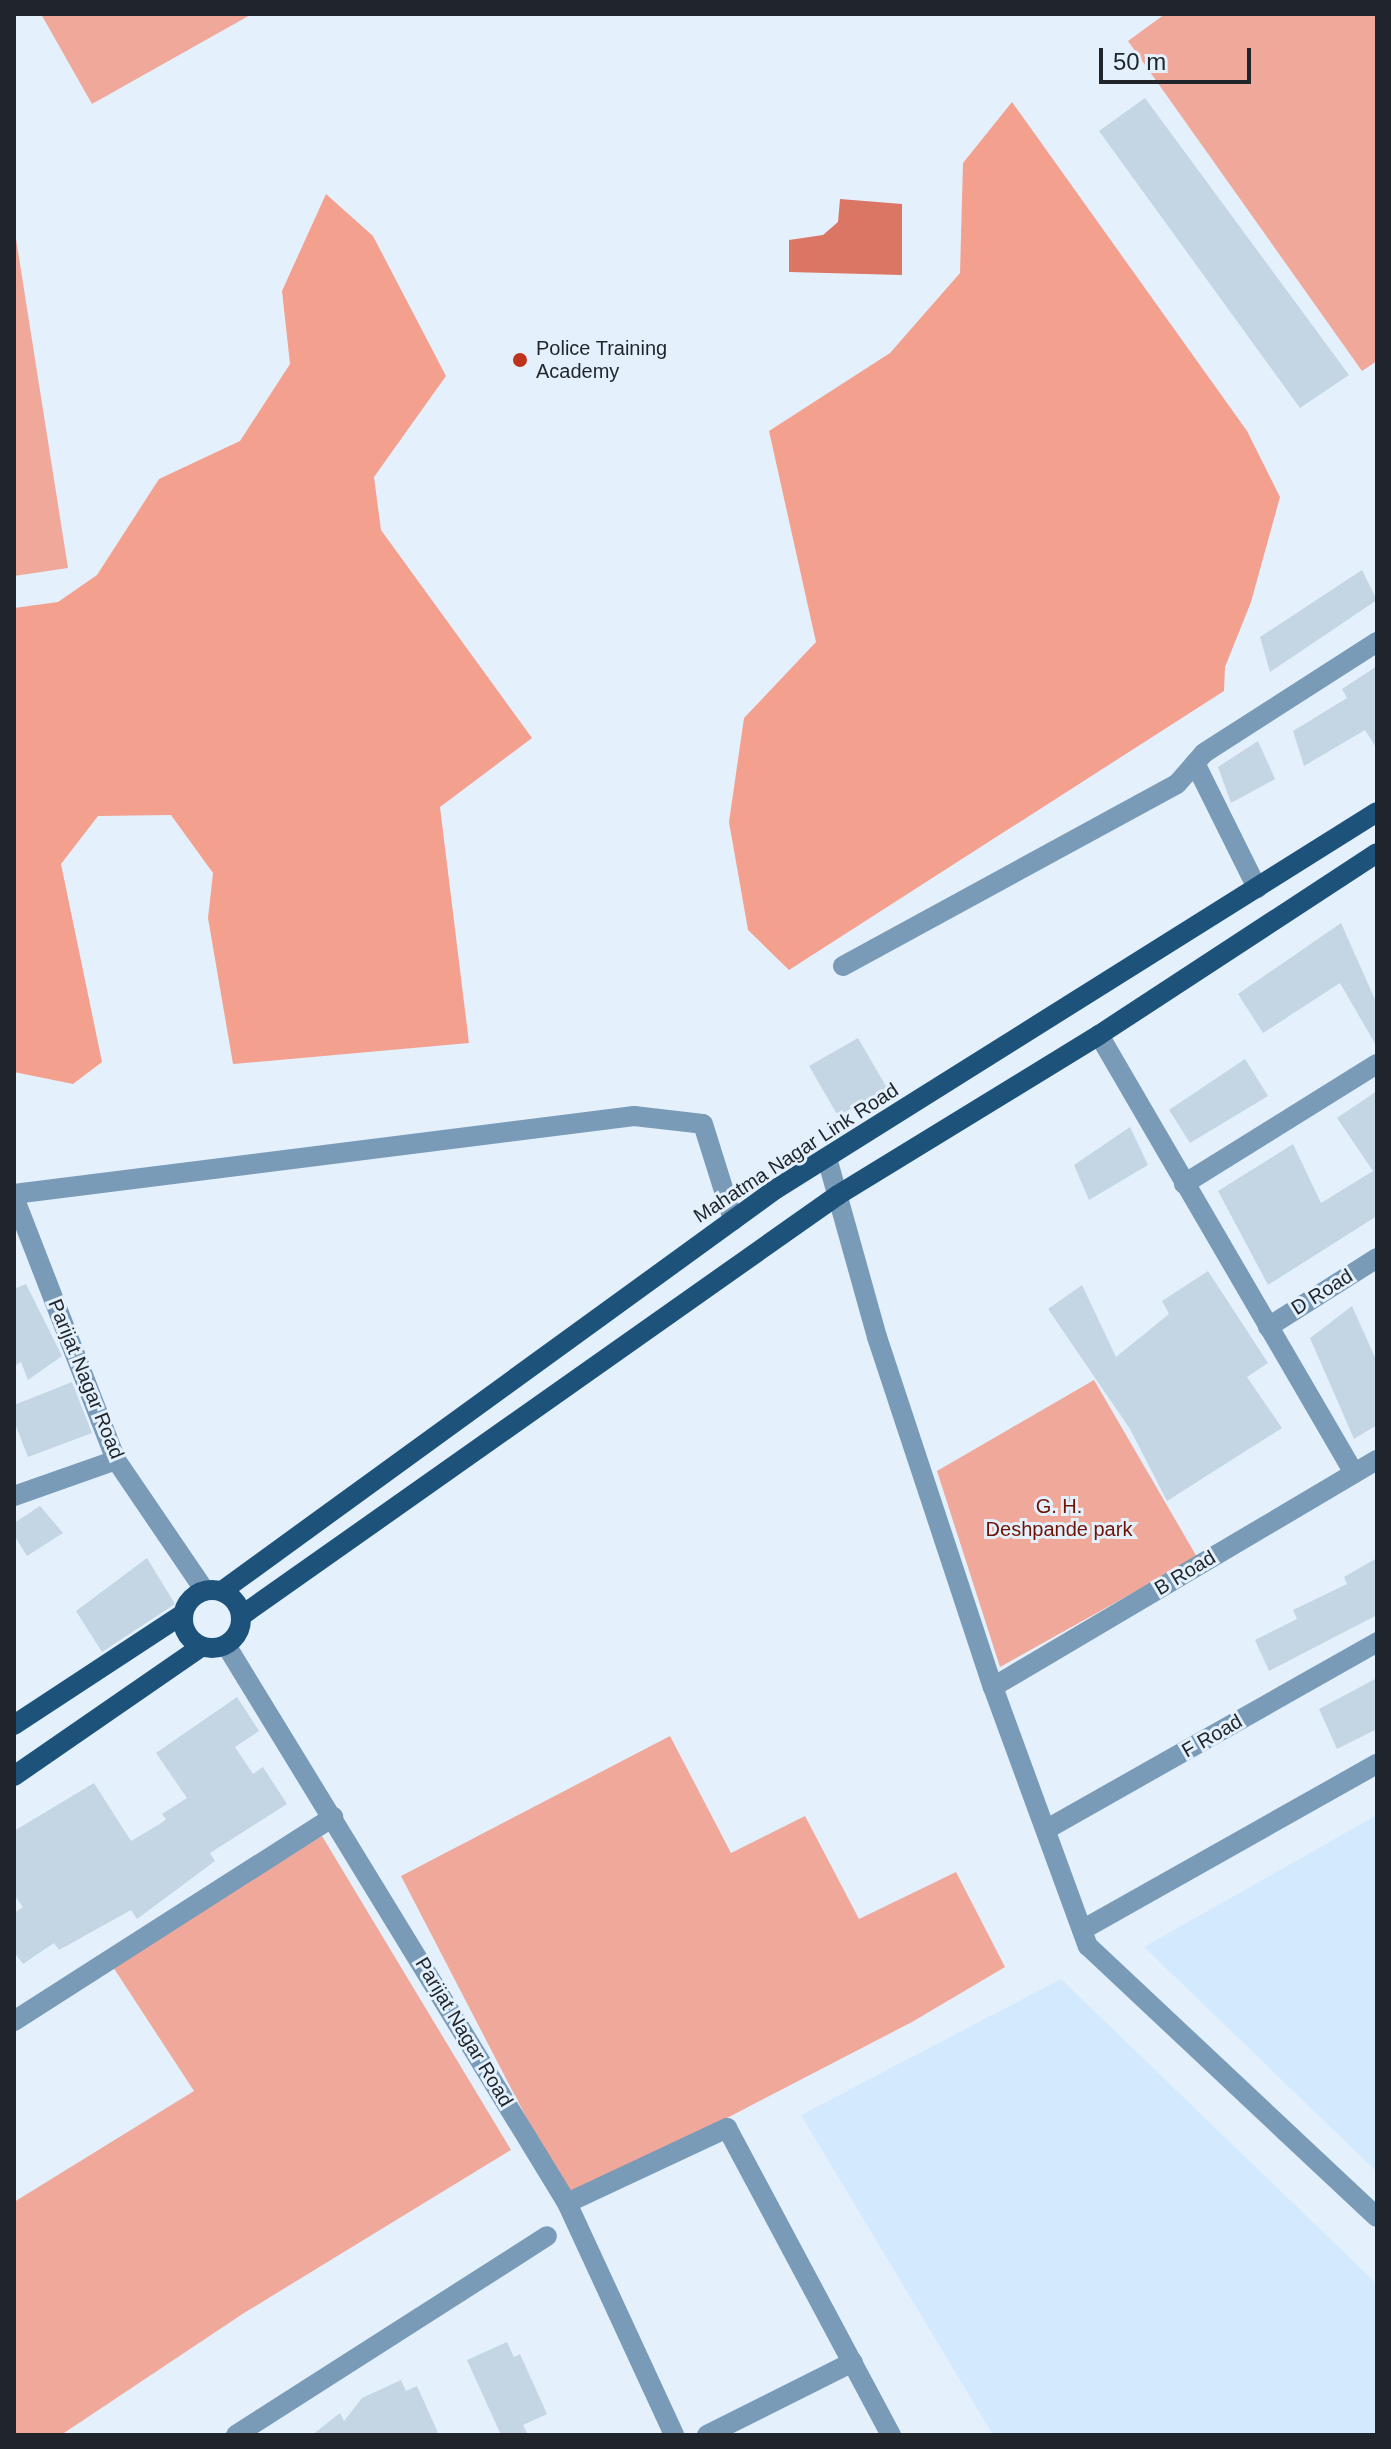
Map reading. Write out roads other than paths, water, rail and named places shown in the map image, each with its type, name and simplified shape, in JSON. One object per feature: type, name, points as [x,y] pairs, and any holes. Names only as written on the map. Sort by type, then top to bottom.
[{"type":"main road","name":"Mahatma Nagar Link Road","points":[[213,1591],[733,1220],[1377,812]]},
{"type":"main road","points":[[14,1776],[201,1647],[226,1645],[238,1633],[241,1616],[838,1195],[1099,1035],[1377,853]]},
{"type":"main road","points":[[14,1725],[183,1614],[190,1599],[213,1591],[241,1616]]},
{"type":"main road","points":[[183,1614],[187,1634],[201,1647]]},
{"type":"street","points":[[843,966],[1177,784],[1195,763],[1377,642]]},
{"type":"street","points":[[1195,763],[1257,888]]},
{"type":"street","points":[[1099,1035],[1354,1473]]},
{"type":"street","points":[[1184,1184],[1377,1064]]},
{"type":"street","points":[[14,1195],[634,1116],[703,1124],[733,1220]]},
{"type":"street","points":[[827,1158],[877,1337],[993,1687],[1088,1946],[1377,2217]]},
{"type":"street","name":"Parijat Nagar Road","points":[[14,1195],[116,1460],[213,1591]]},
{"type":"street","name":"D Road","points":[[1268,1327],[1377,1258]]},
{"type":"street","points":[[14,1496],[116,1460]]},
{"type":"street","name":"B Road","points":[[993,1687],[1377,1460]]},
{"type":"street","name":"F Road","points":[[1047,1829],[1377,1642]]},
{"type":"street","name":"Parijat Nagar Road","points":[[226,1645],[567,2203],[674,2435]]},
{"type":"street","points":[[1082,1930],[1377,1764]]},
{"type":"street","points":[[14,2021],[333,1817]]},
{"type":"street","points":[[567,2203],[727,2128],[891,2435]]},
{"type":"street","points":[[236,2435],[547,2236]]},
{"type":"street","points":[[707,2435],[853,2362]]},
{"type":"place","name":"Police Training Academy","points":[[520,360]]},
{"type":"park label","name":"G. H. Deshpande park","points":[[1059,1518]]}]
